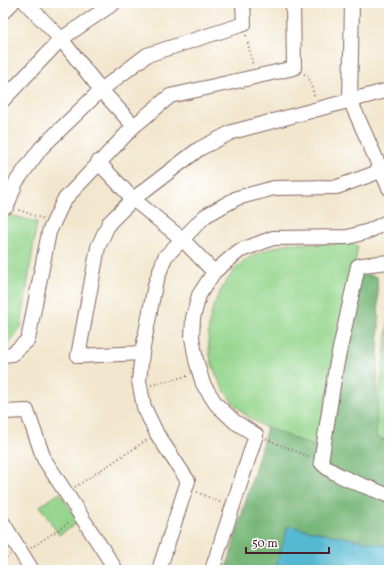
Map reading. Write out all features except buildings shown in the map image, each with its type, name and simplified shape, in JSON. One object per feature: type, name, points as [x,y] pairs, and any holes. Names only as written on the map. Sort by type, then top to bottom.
[{"type":"street","points":[[3,12],[12,3]]},
{"type":"street","points":[[26,3],[61,39],[101,90],[134,126]]},
{"type":"street","points":[[3,100],[61,39],[114,3]]},
{"type":"street","points":[[5,205],[16,182],[42,148],[101,90],[147,55],[244,24],[243,3]]},
{"type":"street","points":[[3,355],[12,354],[28,340],[49,232],[64,200],[98,162],[134,126],[170,96],[294,68],[293,3]]},
{"type":"street","points":[[352,3],[350,100],[389,188]]},
{"type":"street","points":[[142,352],[78,356],[98,248],[109,223],[133,199],[199,149],[232,132],[389,90]]},
{"type":"street","points":[[98,162],[133,199],[182,239],[214,272]]},
{"type":"street","points":[[159,570],[188,481],[157,434],[144,407],[139,381],[142,352],[155,285],[165,257],[205,216],[237,198],[274,188],[337,187],[381,171]]},
{"type":"street","points":[[212,570],[256,435],[235,422],[216,404],[203,384],[196,360],[192,337],[193,318],[199,295],[214,272],[239,251],[273,238],[348,237],[369,231],[389,221]]},
{"type":"street","points":[[389,262],[362,264],[358,266],[336,367],[321,462],[325,467],[342,476],[389,496]]},
{"type":"street","points":[[3,412],[27,410],[44,458],[116,570]]},
{"type":"street","points":[[3,523],[32,570]]},
{"type":"path","points":[[244,24],[255,77]]},
{"type":"path","points":[[294,68],[308,76],[318,109]]},
{"type":"path","points":[[5,205],[53,223]]},
{"type":"path","points":[[140,388],[200,373]]},
{"type":"path","points":[[66,493],[157,434]]},
{"type":"path","points":[[256,435],[321,462]]},
{"type":"path","points":[[186,487],[232,508]]},
{"type":"path","points":[[22,554],[80,514]]},
{"type":"green space","points":[[3,213],[37,222],[21,327],[7,347],[3,348]]},
{"type":"green space","points":[[289,243],[353,244],[358,247],[318,448],[264,427],[237,407],[217,378],[209,346],[208,330],[211,314],[217,298],[234,270],[242,262],[254,255]]},
{"type":"green space","points":[[353,271],[377,277],[379,322],[376,438],[389,441],[389,570],[226,570],[267,427],[317,448]]},
{"type":"green space","points":[[389,323],[389,441],[374,436]]},
{"type":"green space","points":[[60,493],[79,522],[59,535],[40,506]]},
{"type":"water","points":[[288,526],[389,546],[389,570],[275,570]]}]
